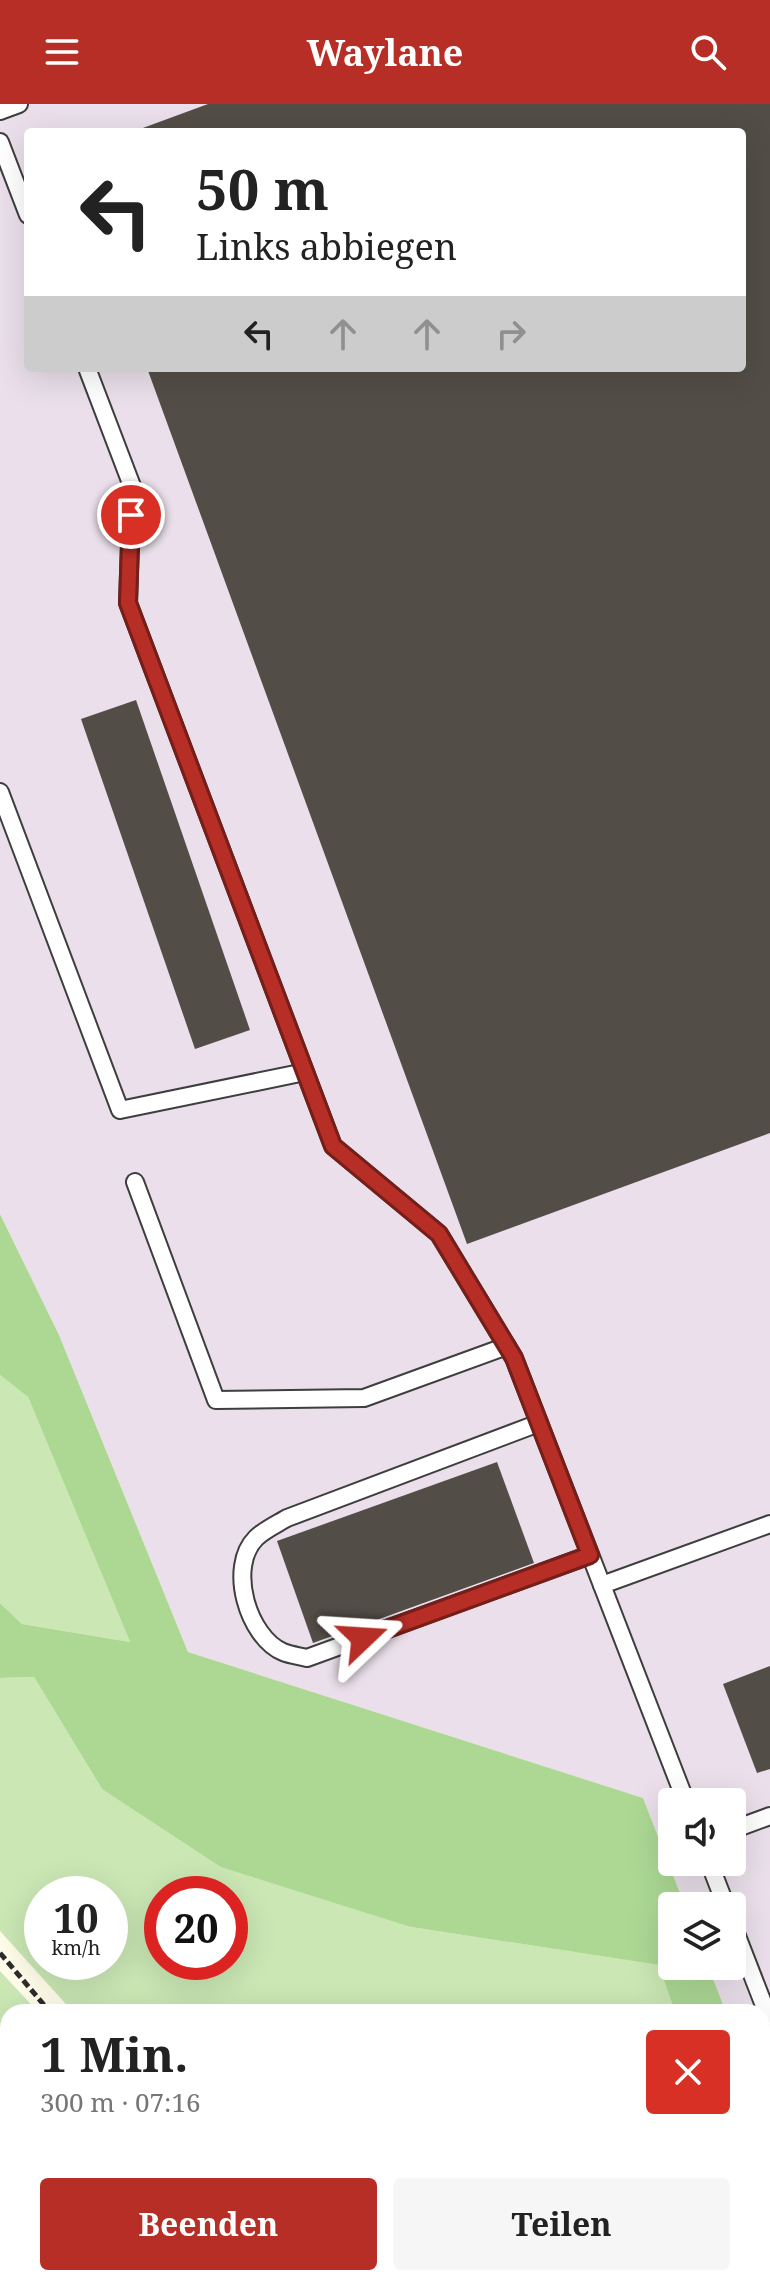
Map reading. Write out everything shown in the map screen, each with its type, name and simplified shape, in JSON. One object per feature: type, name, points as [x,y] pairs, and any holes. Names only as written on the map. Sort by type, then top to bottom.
[{"type":"lane","points":[[0,111],[19,104]]},
{"type":"lane","points":[[0,142],[24,205]]},
{"type":"lane","points":[[89,372],[132,486],[128,603],[333,1146],[439,1234],[507,1346],[681,1788]]},
{"type":"lane","points":[[0,792],[120,1110],[305,1072]]},
{"type":"lane","points":[[135,1182],[216,1400],[364,1398],[507,1346]]},
{"type":"lane","points":[[539,1423],[287,1518],[254,1540],[243,1570],[247,1606],[257,1628],[280,1652],[307,1658],[590,1555]]},
{"type":"lane","points":[[602,1585],[770,1524]]},
{"type":"lane","points":[[746,1825],[770,1816]]},
{"type":"lane","points":[[746,1959],[763,2004]]},
{"type":"path","points":[[0,1953],[43,2004]]},
{"type":"shaded area","points":[[0,104],[770,104],[770,2004],[723,2004],[713,1980],[746,1980],[746,1892],[680,1892],[673,1876],[746,1876],[746,1788],[658,1788],[658,1837],[643,1798],[188,1652],[59,1335],[0,1214]]},
{"type":"green space","points":[[0,1214],[59,1335],[188,1652],[643,1798],[658,1837],[658,1876],[673,1876],[680,1892],[658,1892],[658,1965],[411,1927],[221,1867],[102,1789],[34,1677],[0,1678],[0,1603],[22,1624],[130,1642],[28,1397],[0,1375]]},
{"type":"green space","points":[[0,1375],[28,1397],[130,1642],[22,1624],[0,1603]]},
{"type":"green space","points":[[34,1677],[102,1789],[411,1927],[658,1965],[658,1980],[665,1980],[672,2004],[66,2004],[44,1980],[128,1980],[128,1876],[24,1876],[24,1958],[0,1931],[0,1678]]},
{"type":"green space","points":[[0,1971],[31,2004],[0,2004]]},
{"type":"green space","points":[[664,1980],[713,1980],[723,2004],[672,2004]]},
{"type":"building","points":[[208,104],[770,104],[770,1133],[467,1244],[148,372],[746,372],[746,128],[143,128]]},
{"type":"building","points":[[136,700],[250,1030],[195,1049],[81,719]]},
{"type":"building","points":[[497,1462],[534,1563],[313,1643],[277,1541]]},
{"type":"building","points":[[770,1666],[770,1769],[757,1773],[723,1684]]},
{"type":"route","points":[[131,515],[128,603],[333,1146],[439,1234],[514,1358],[590,1555],[363,1638]]}]
